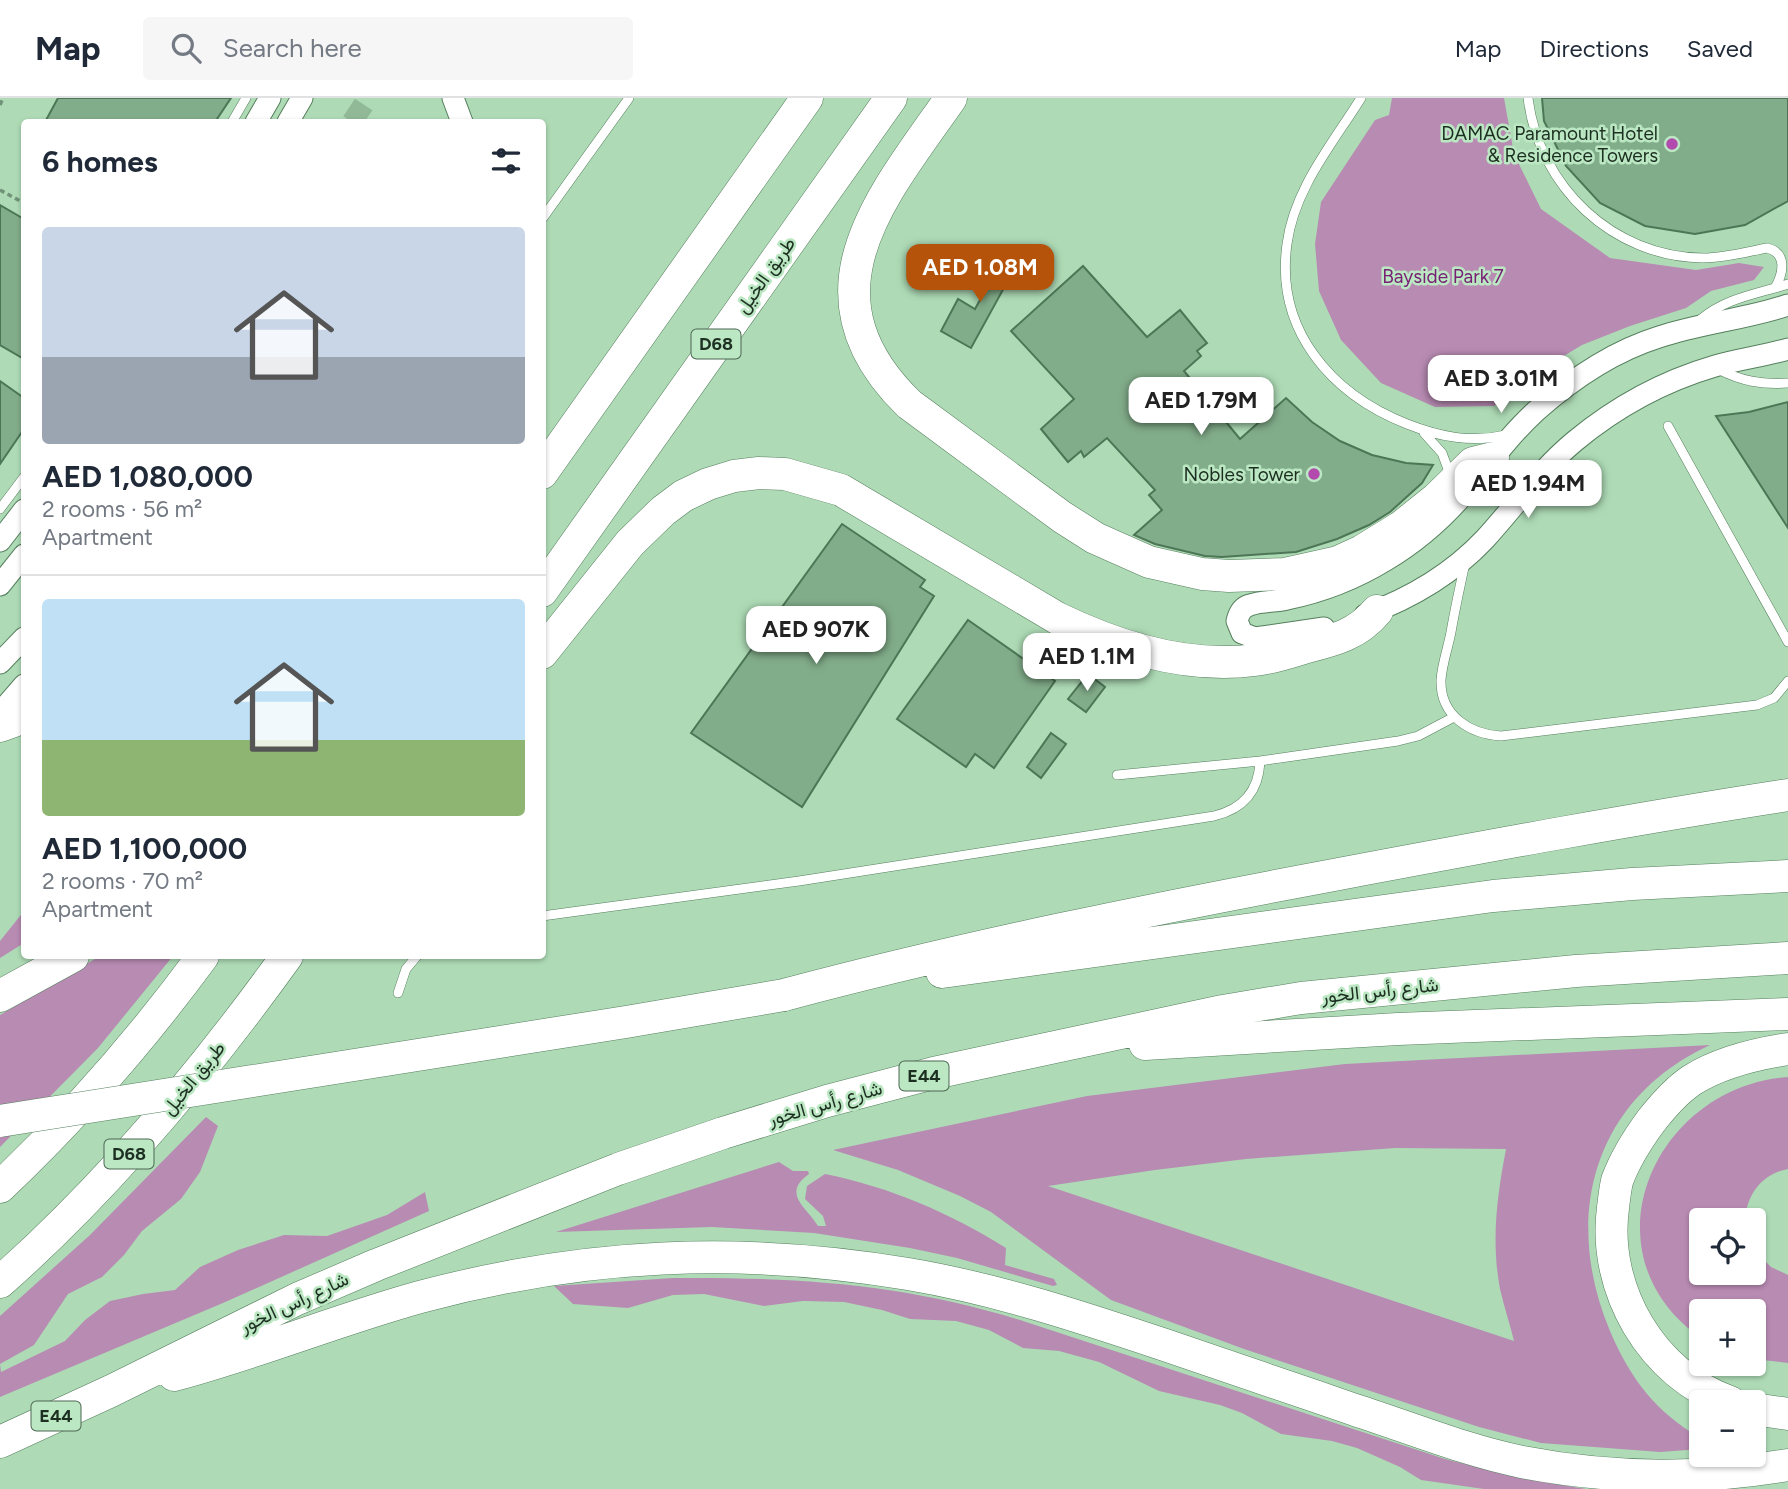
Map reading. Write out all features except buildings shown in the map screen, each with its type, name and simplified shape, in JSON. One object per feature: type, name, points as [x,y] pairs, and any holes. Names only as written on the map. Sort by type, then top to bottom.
[{"type":"highway","points":[[546,467],[807,98]]},
{"type":"highway","name":"طريق الخيل","points":[[546,585],[891,98]]},
{"type":"highway","points":[[951,98],[881,198],[866,230],[856,268],[855,309],[864,344],[882,375],[909,404],[1062,517],[1095,538],[1149,562],[1202,574],[1284,574],[1338,562],[1401,527],[1473,463],[1502,446]]},
{"type":"highway","points":[[546,648],[630,543],[663,511],[683,496],[708,484],[734,476],[759,473],[785,474],[841,490],[1057,618],[1094,635],[1143,651],[1201,661],[1254,660],[1342,637],[1362,627],[1377,611]]},
{"type":"highway","points":[[0,726],[14,721],[21,714]]},
{"type":"highway","points":[[784,995],[981,945],[1180,903],[1788,795]]},
{"type":"highway","points":[[0,1121],[784,995],[1493,896],[1632,884],[1788,876]]},
{"type":"highway","name":"شارع رأس الخور","points":[[0,1441],[111,1391],[336,1282],[618,1169],[827,1101],[934,1073],[1223,1011],[1301,999],[1576,971],[1788,958]]},
{"type":"highway","points":[[0,980],[39,959]]},
{"type":"highway","points":[[0,996],[68,959]]},
{"type":"highway","points":[[0,1188],[94,1093],[144,1034],[201,959]]},
{"type":"highway","name":"طريق الخيل","points":[[0,1282],[129,1155],[207,1062],[285,959]]},
{"type":"highway","points":[[1042,1051],[1411,1028],[1788,1014]]},
{"type":"highway","points":[[1702,1390],[1677,1373],[1650,1344],[1629,1310],[1615,1269],[1611,1226],[1617,1183],[1634,1144],[1660,1109],[1692,1080],[1745,1057],[1788,1049]]},
{"type":"highway","points":[[111,1391],[251,1353],[393,1305],[499,1279],[618,1260],[671,1256],[731,1256],[861,1267],[947,1281],[1010,1296],[1097,1322],[1447,1443],[1524,1462],[1590,1472],[1648,1476],[1716,1474],[1788,1465]]},
{"type":"highway","points":[[1766,1411],[1788,1414]]},
{"type":"street","points":[[258,119],[270,98]]},
{"type":"street","points":[[290,119],[302,98]]},
{"type":"street","points":[[453,98],[461,119]]},
{"type":"street","points":[[1781,297],[1693,328],[1657,337],[1594,368],[1564,387],[1502,446],[1437,522],[1386,560],[1354,577],[1286,600],[1243,608],[1237,621],[1242,634],[1255,638],[1318,630],[1377,611],[1423,588],[1466,558],[1551,463],[1591,429],[1626,405],[1654,390],[1713,366],[1788,349]]},
{"type":"street","points":[[0,541],[21,514]]},
{"type":"street","points":[[0,584],[21,559]]},
{"type":"street","points":[[0,663],[21,641]]},
{"type":"street","points":[[0,713],[21,688]]},
{"type":"lane","points":[[234,119],[246,98]]},
{"type":"lane","points":[[546,213],[629,98]]},
{"type":"lane","points":[[1362,98],[1306,185],[1297,204],[1286,246],[1287,289],[1300,331],[1310,350],[1330,376],[1373,409],[1420,429],[1466,439],[1494,438],[1502,446]]},
{"type":"lane","points":[[1528,98],[1542,148],[1553,171],[1568,193],[1606,228],[1653,251],[1679,256],[1705,258],[1767,248],[1785,258],[1781,274],[1781,297]]},
{"type":"lane","points":[[1781,297],[1788,284]]},
{"type":"lane","points":[[1713,366],[1740,380],[1788,383]]},
{"type":"lane","points":[[1668,426],[1788,642]]},
{"type":"lane","points":[[1420,429],[1442,453],[1452,483]]},
{"type":"lane","points":[[0,509],[21,481]]},
{"type":"lane","points":[[1466,558],[1441,680],[1443,694],[1454,717],[1467,729],[1483,735],[1501,736],[1757,705],[1774,698],[1788,681]]},
{"type":"lane","points":[[1117,775],[1260,761],[1398,741],[1418,736],[1454,717]]},
{"type":"lane","points":[[546,915],[825,877],[1214,816],[1227,813],[1248,797],[1259,774],[1260,761]]},
{"type":"lane","points":[[398,993],[405,969],[414,959]]},
{"type":"path","points":[[0,105],[3,98]]},
{"type":"path","points":[[0,190],[21,201]]},
{"type":"green space","name":"Bayside Park 7","points":[[1392,98],[1504,98],[1514,154],[1541,209],[1610,258],[1696,270],[1739,263],[1764,267],[1754,280],[1711,291],[1686,308],[1582,345],[1539,371],[1494,406],[1435,407],[1381,383],[1341,340],[1319,291],[1315,244],[1321,202],[1375,120],[1389,115]]},
{"type":"green space","points":[[21,915],[21,945],[0,958],[0,941]]},
{"type":"green space","points":[[95,959],[171,959],[98,1048],[0,1147],[0,1015]]},
{"type":"green space","points":[[1710,1045],[1670,1068],[1638,1096],[1614,1129],[1598,1165],[1590,1205],[1589,1246],[1596,1288],[1610,1331],[1626,1364],[1646,1393],[1689,1430],[1689,1450],[1660,1452],[1541,1443],[1479,1427],[1244,1349],[1111,1300],[991,1212],[960,1196],[898,1170],[833,1150],[1087,1096],[1345,1064]],"holes":[[[1395,1148],[1506,1149],[1498,1201],[1497,1271],[1514,1341],[1048,1186],[1246,1159]]]},
{"type":"green space","points":[[1788,1077],[1788,1169],[1763,1180],[1747,1208],[1689,1208],[1689,1285],[1766,1285],[1766,1262],[1788,1275],[1788,1363],[1766,1360],[1766,1299],[1689,1299],[1689,1326],[1665,1303],[1645,1263],[1640,1221],[1649,1180],[1670,1142],[1701,1110],[1741,1088]]},
{"type":"green space","points":[[206,1117],[218,1126],[200,1172],[181,1199],[142,1231],[124,1255],[102,1277],[68,1294],[34,1345],[0,1364],[0,1316],[90,1235]]},
{"type":"green space","points":[[779,1162],[793,1171],[808,1171],[809,1174],[797,1188],[797,1194],[818,1226],[826,1226],[823,1216],[805,1199],[807,1186],[825,1174],[849,1179],[919,1203],[963,1224],[1006,1248],[1005,1265],[1054,1279],[1057,1285],[957,1258],[814,1233],[712,1227],[556,1232]]},
{"type":"green space","points":[[425,1192],[429,1211],[223,1303],[0,1397],[0,1364],[1,1372],[65,1341],[85,1320],[110,1301],[175,1290],[200,1267],[238,1250],[284,1235],[327,1236],[387,1215]]},
{"type":"green space","points":[[673,1278],[764,1279],[851,1285],[982,1309],[1445,1459],[1520,1478],[1586,1489],[1484,1489],[1421,1480],[1400,1467],[1357,1448],[1332,1441],[1281,1434],[1242,1413],[1159,1391],[1099,1362],[1059,1351],[1023,1348],[989,1330],[956,1321],[910,1319],[844,1302],[803,1301],[764,1306],[704,1294],[673,1295],[628,1308],[573,1304],[554,1286]]},
{"type":"tunnel","points":[[354,119],[368,98]]},
{"type":"place","name":"DAMAC Paramount Hotel & Residence Towers","points":[[1672,144]]},
{"type":"place","name":"Nobles Tower","points":[[1314,474]]}]
